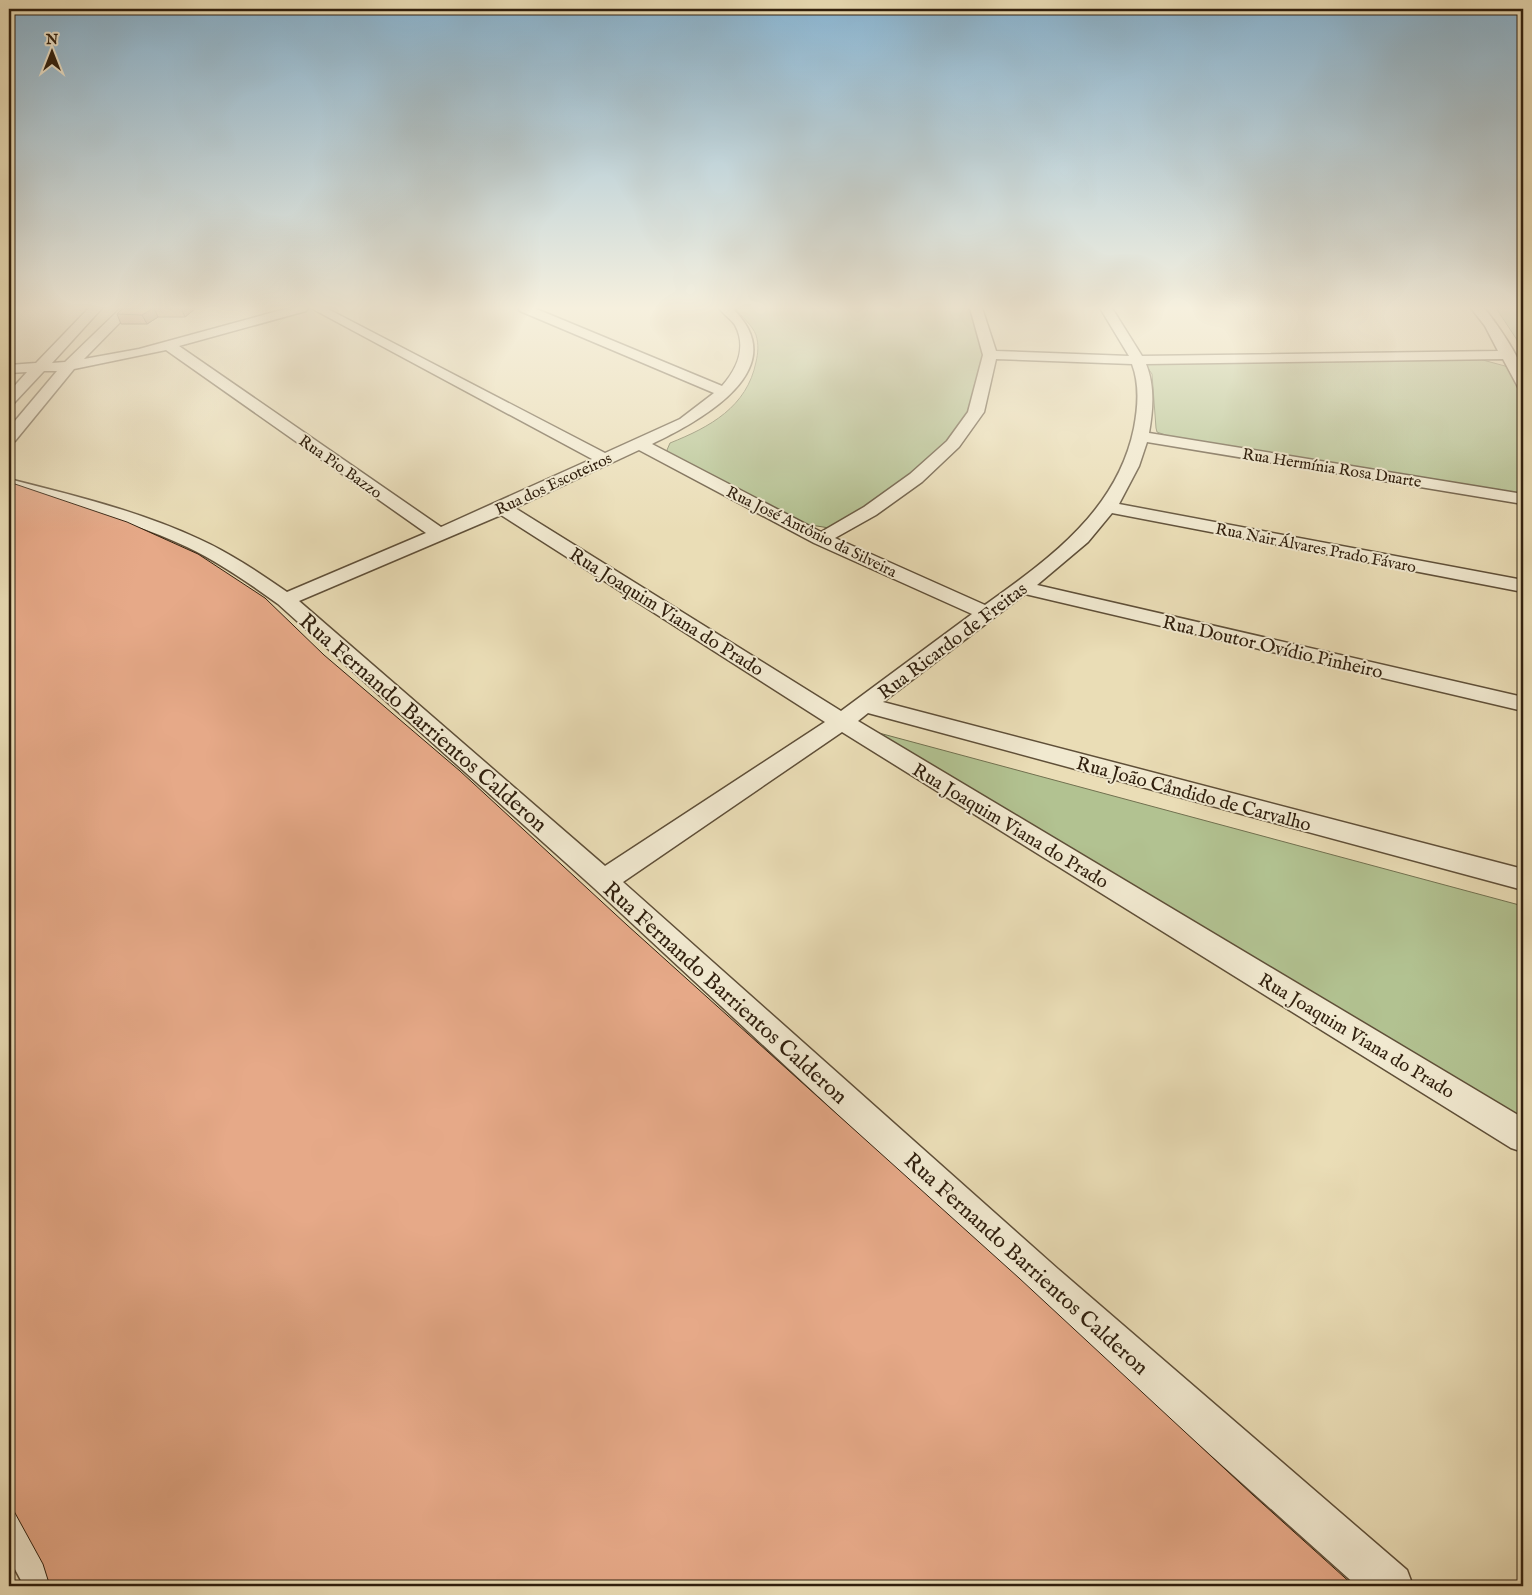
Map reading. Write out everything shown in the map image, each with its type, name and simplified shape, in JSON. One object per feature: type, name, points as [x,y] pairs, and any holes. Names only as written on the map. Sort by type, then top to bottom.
[{"type":"street","points":[[9,400],[25,382]]},
{"type":"street","points":[[9,438],[55,382]]},
{"type":"street","name":"Rua Pio Bazzo","points":[[221,382],[438,534]]},
{"type":"street","points":[[458,382],[604,459]]},
{"type":"street","points":[[701,382],[724,392]]},
{"type":"street","name":"Rua dos Escoteiros","points":[[285,600],[502,508],[686,422],[708,407],[732,382]]},
{"type":"street","points":[[821,539],[870,511],[916,478],[953,444],[976,412],[983,382]]},
{"type":"street","name":"Rua Ricardo de Freitas","points":[[604,880],[864,706],[986,613],[1023,588],[1069,550],[1109,507],[1131,468],[1140,436],[1144,392],[1143,382]]},
{"type":"street","name":"Rua Hermínia Rosa Duarte","points":[[1140,436],[1523,499]]},
{"type":"street","name":"Rua José Antônio da Silveira","points":[[640,444],[821,539],[986,613]]},
{"type":"street","name":"Rua Fernando Barrientos Calderon","points":[[9,484],[165,531],[213,553],[249,574],[285,600],[604,880],[1045,1282],[1391,1586]]},
{"type":"street","name":"Rua Nair Álvares Prado Fávaro","points":[[1109,507],[1523,586]]},
{"type":"street","name":"Rua Joaquim Viana do Prado","points":[[502,508],[842,721],[1523,1136]]},
{"type":"street","name":"Rua Doutor Ovídio Pinheiro","points":[[1023,588],[1523,704]]},
{"type":"street","name":"Rua João Cândido de Carvalho","points":[[864,706],[1523,880]]},
{"type":"street","points":[[9,1514],[48,1586]]},
{"type":"green space","points":[[749,382],[979,382],[973,412],[915,478],[829,528],[805,524],[669,454],[667,450],[670,443],[699,430],[725,413],[744,391]]},
{"type":"green space","points":[[1153,382],[1518,382],[1523,393],[1523,498],[1346,469],[1168,436],[1157,432]]},
{"type":"green space","points":[[879,733],[1523,906],[1523,1124]]},
{"type":"building","points":[[9,482],[127,522],[198,554],[265,598],[324,655],[460,771],[627,925],[1019,1278],[1354,1586],[39,1586],[38,1584],[49,1583],[43,1564],[9,1502]]}]
